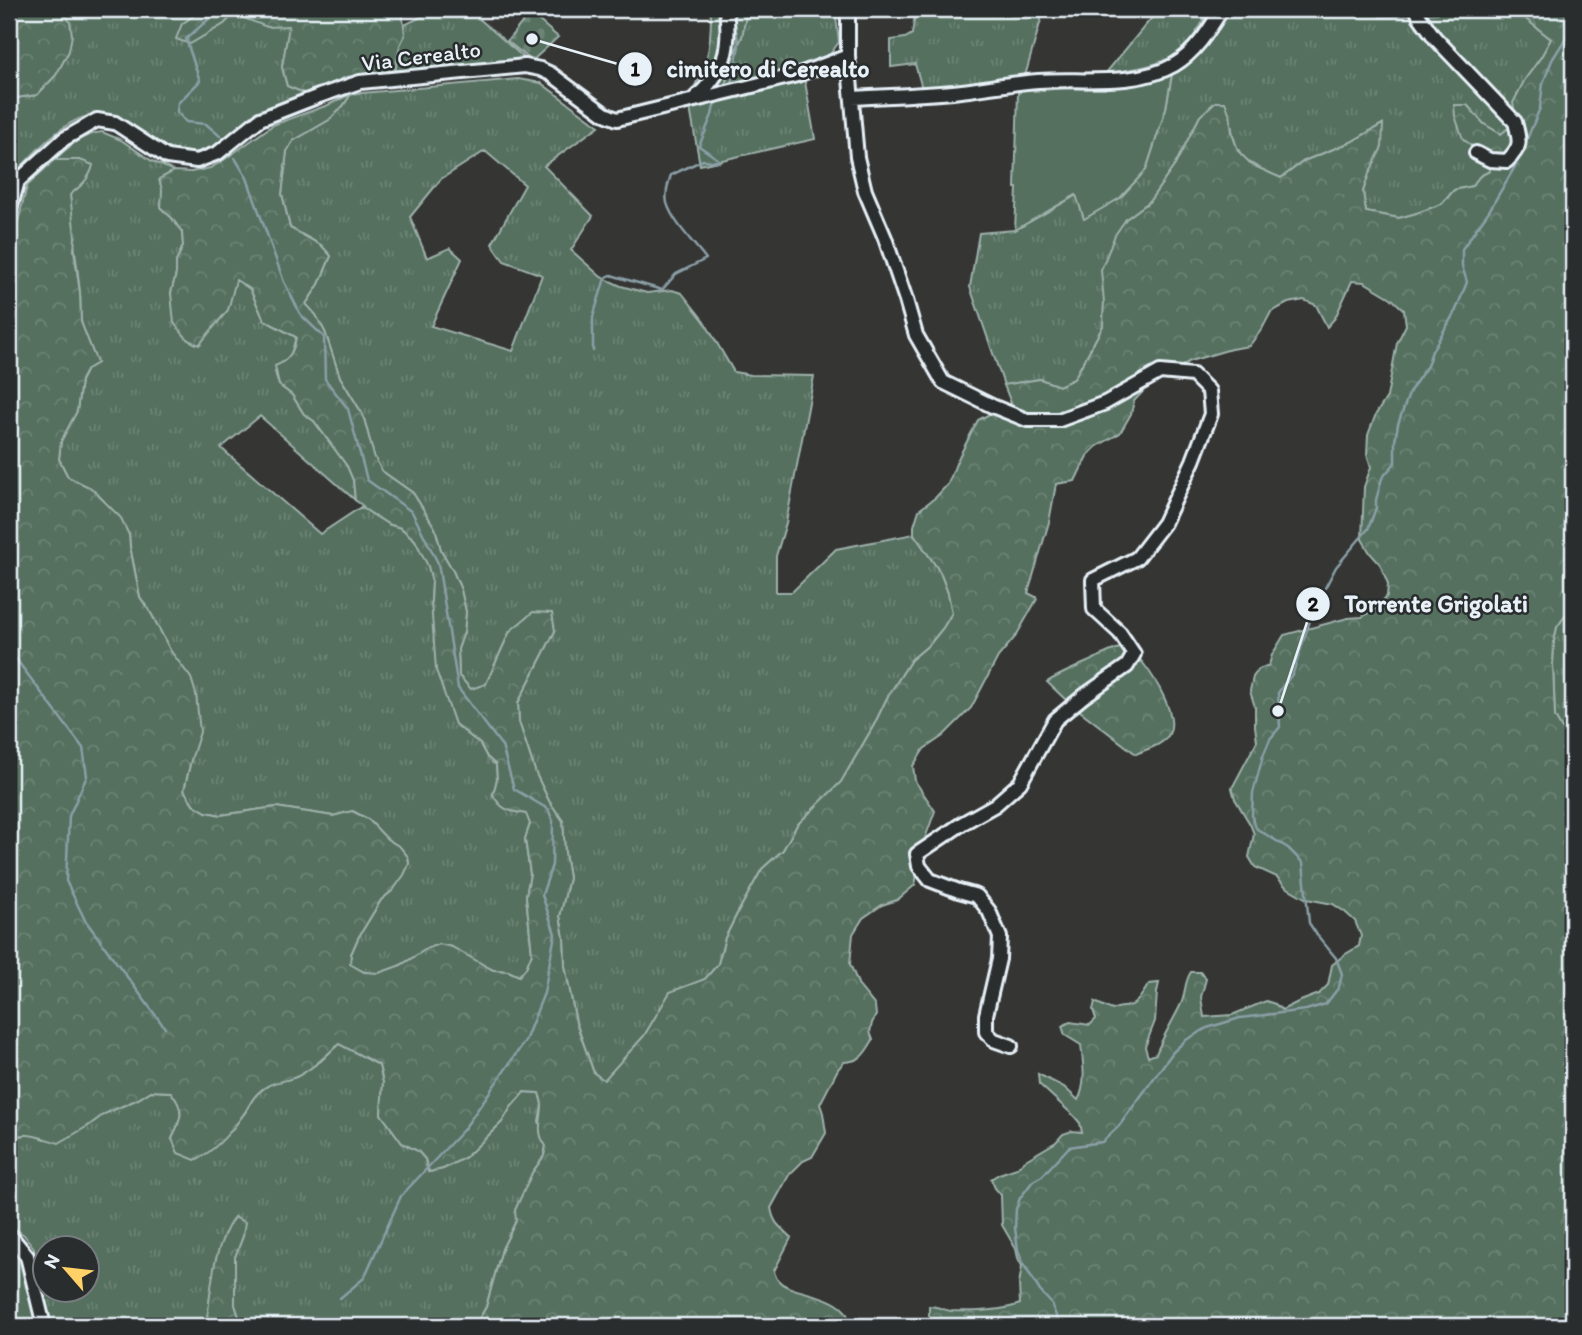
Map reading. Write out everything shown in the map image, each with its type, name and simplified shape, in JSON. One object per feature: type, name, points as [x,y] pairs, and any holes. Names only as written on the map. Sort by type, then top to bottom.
[{"type":"street","points":[[691,101],[710,86],[719,72],[726,48],[726,9]]},
{"type":"street","points":[[846,9],[857,157],[865,191],[885,238],[916,335],[943,382],[1027,420],[1059,420],[1105,403],[1160,372],[1193,375],[1209,391],[1212,414],[1164,523],[1137,558],[1093,580],[1094,609],[1120,633],[1134,654],[1126,666],[1055,720],[1020,783],[995,805],[917,854],[919,866],[930,880],[977,896],[989,911],[1000,937],[999,959],[986,1015],[986,1032],[994,1040],[1011,1046]]},
{"type":"street","points":[[852,98],[953,92],[1038,81],[1098,81],[1150,75],[1173,65],[1190,52],[1208,32],[1222,9]]},
{"type":"street","points":[[1417,9],[1435,38],[1515,122],[1519,138],[1517,151],[1507,161],[1490,160],[1476,153]]},
{"type":"street","name":"Via Cerealto","points":[[9,213],[18,181],[64,139],[97,120],[115,123],[167,157],[197,161],[218,153],[260,120],[360,82],[524,66],[551,74],[605,114],[617,118],[797,75],[848,56]]},
{"type":"street","points":[[9,1234],[27,1256],[44,1326]]},
{"type":"green space","points":[[9,9],[61,9],[70,22],[72,35],[69,51],[56,75],[37,95],[9,99]]},
{"type":"green space","points":[[61,9],[203,9],[182,24],[177,39],[190,44],[224,24],[234,14],[290,26],[282,67],[287,86],[307,94],[264,109],[212,147],[189,154],[169,150],[114,117],[102,114],[78,119],[47,140],[13,176],[9,185],[9,99],[37,95],[56,75],[69,51],[70,22]]},
{"type":"green space","points":[[203,9],[402,9],[405,35],[400,45],[395,71],[346,77],[307,94],[287,86],[282,67],[289,26],[267,27],[234,14],[224,24],[190,44],[176,39],[182,24]]},
{"type":"green space","points":[[438,9],[468,9],[530,63],[395,71],[400,45],[405,35],[404,25]]},
{"type":"green space","points":[[706,9],[747,9],[742,37],[724,88],[688,98],[700,77],[709,48],[711,14]]},
{"type":"green space","points":[[747,9],[835,9],[839,42],[828,57],[724,88],[742,37]]},
{"type":"green space","points":[[916,9],[1044,9],[1025,76],[923,92],[915,64],[891,67],[891,40],[912,34]]},
{"type":"green space","points":[[1159,9],[1210,9],[1190,41],[1169,58],[1142,67],[1105,74]]},
{"type":"green space","points":[[1227,9],[1375,9],[1381,17],[1438,13],[1440,9],[1525,9],[1521,15],[1551,39],[1524,81],[1517,121],[1501,134],[1484,124],[1467,105],[1490,171],[1480,176],[1472,186],[1454,190],[1442,204],[1399,218],[1366,212],[1363,192],[1382,124],[1351,142],[1304,161],[1281,178],[1243,157],[1235,141],[1230,115],[1200,116],[1175,165],[1149,202],[1126,219],[1104,302],[1103,326],[1074,379],[1059,386],[1040,379],[1004,385],[970,287],[979,233],[1015,230],[1077,195],[1084,218],[1120,198],[1146,170],[1166,108],[1172,74],[1198,55]]},
{"type":"green space","points":[[1525,9],[1573,9],[1573,605],[1557,627],[1553,664],[1555,717],[1562,729],[1573,735],[1573,1326],[926,1326],[933,1323],[929,1306],[967,1311],[996,1310],[1020,1304],[1022,1266],[1002,1225],[1001,1195],[991,1179],[1017,1168],[1056,1142],[1063,1134],[1082,1132],[1080,1123],[1074,1116],[1039,1084],[1038,1074],[1064,1087],[1078,1100],[1081,1094],[1084,1073],[1081,1045],[1065,1035],[1062,1026],[1070,1022],[1090,1025],[1096,1019],[1093,1010],[1095,1002],[1112,1010],[1129,1006],[1138,1000],[1149,984],[1159,983],[1155,1021],[1145,1047],[1148,1057],[1156,1054],[1181,1004],[1191,972],[1200,972],[1206,979],[1201,997],[1204,1017],[1232,1015],[1266,1001],[1282,1010],[1319,994],[1328,985],[1332,965],[1359,946],[1361,936],[1355,921],[1345,912],[1333,904],[1307,899],[1286,887],[1277,877],[1255,867],[1249,857],[1254,834],[1232,788],[1257,741],[1255,707],[1250,691],[1253,677],[1259,669],[1269,665],[1284,635],[1348,618],[1362,617],[1375,609],[1387,596],[1388,584],[1380,564],[1362,539],[1364,487],[1371,467],[1367,454],[1368,435],[1376,414],[1387,397],[1397,343],[1406,325],[1404,310],[1391,298],[1364,282],[1352,281],[1335,318],[1327,327],[1316,305],[1304,300],[1288,303],[1271,312],[1249,346],[1190,361],[1153,381],[1134,401],[1131,414],[1120,433],[1096,447],[1087,456],[1075,481],[1056,484],[1049,522],[1028,593],[1037,599],[1016,636],[998,657],[971,708],[943,736],[924,749],[913,766],[915,781],[935,811],[923,844],[915,885],[897,900],[882,905],[863,918],[853,934],[850,964],[859,986],[875,1006],[876,1015],[870,1032],[873,1040],[862,1056],[844,1062],[838,1069],[820,1104],[826,1133],[812,1157],[803,1161],[789,1175],[771,1208],[776,1222],[791,1238],[774,1271],[777,1279],[791,1288],[838,1305],[846,1312],[851,1326],[475,1326],[486,1307],[502,1249],[516,1221],[515,1210],[532,1173],[544,1156],[546,1146],[540,1131],[542,1105],[539,1093],[524,1092],[502,1122],[466,1157],[443,1169],[429,1172],[425,1159],[418,1151],[402,1143],[381,1114],[383,1082],[379,1065],[339,1044],[302,1074],[262,1089],[223,1140],[195,1160],[178,1153],[172,1139],[178,1126],[180,1110],[171,1092],[151,1091],[104,1114],[59,1143],[27,1135],[20,1135],[9,1141],[9,245],[27,186],[54,160],[80,160],[93,165],[87,178],[70,195],[81,322],[97,363],[87,369],[81,380],[77,411],[61,441],[59,459],[68,477],[91,488],[121,518],[129,535],[140,597],[170,650],[191,678],[196,694],[200,732],[184,790],[193,804],[206,812],[221,815],[276,807],[333,816],[352,811],[368,819],[387,839],[400,847],[408,857],[409,864],[404,875],[381,900],[351,954],[350,964],[364,972],[379,973],[401,965],[439,944],[452,947],[493,970],[508,971],[519,976],[526,968],[532,953],[526,896],[530,874],[525,839],[530,824],[526,814],[507,809],[497,801],[493,795],[497,779],[496,765],[487,757],[480,744],[455,724],[436,670],[432,582],[428,566],[415,540],[401,528],[388,524],[361,507],[363,506],[355,500],[353,480],[347,466],[314,421],[304,414],[292,395],[279,385],[275,366],[290,355],[296,337],[264,320],[250,289],[236,280],[228,310],[199,345],[188,340],[174,323],[171,293],[176,262],[183,246],[182,232],[161,208],[162,190],[159,179],[174,171],[191,172],[210,168],[273,125],[351,94],[329,120],[293,141],[287,151],[282,194],[290,228],[321,245],[331,256],[319,284],[306,304],[325,332],[340,377],[363,415],[374,456],[382,471],[413,493],[435,528],[441,550],[461,590],[466,612],[464,632],[458,649],[459,676],[471,689],[486,684],[510,631],[533,612],[552,613],[555,631],[518,703],[519,722],[536,774],[549,801],[563,821],[569,878],[560,916],[565,966],[576,1023],[594,1073],[604,1080],[644,1036],[670,992],[705,979],[718,964],[725,938],[762,869],[783,850],[797,825],[841,782],[911,660],[930,644],[943,628],[952,613],[948,593],[940,572],[914,534],[919,510],[948,484],[978,420],[1011,403],[1004,385],[1040,379],[1059,386],[1074,379],[1103,326],[1101,270],[1115,235],[1126,219],[1149,202],[1175,165],[1200,116],[1215,102],[1225,102],[1238,151],[1252,165],[1281,178],[1304,161],[1351,142],[1383,124],[1382,147],[1363,191],[1366,212],[1399,218],[1417,213],[1442,204],[1454,190],[1472,186],[1480,176],[1490,171],[1487,157],[1463,139],[1454,105],[1467,105],[1484,124],[1501,134],[1517,121],[1513,103],[1551,39],[1521,15]]},
{"type":"green space","points":[[530,13],[558,37],[532,61],[507,41]]},
{"type":"green space","points":[[1172,74],[1166,108],[1146,170],[1120,198],[1084,219],[1076,195],[1015,230],[1018,93],[1021,78],[1034,91],[1064,88],[1105,89],[1148,82]]},
{"type":"green space","points":[[804,76],[815,139],[700,165],[690,108]]},
{"type":"green space","points":[[518,79],[541,83],[599,126],[544,166],[593,216],[571,250],[601,277],[621,286],[647,293],[672,290],[682,293],[704,321],[734,372],[751,375],[814,376],[786,523],[776,556],[776,592],[792,592],[836,549],[914,534],[940,572],[948,593],[952,613],[943,628],[930,644],[911,660],[841,782],[797,825],[783,850],[762,869],[725,938],[718,964],[705,979],[670,993],[644,1036],[604,1081],[594,1073],[576,1022],[565,966],[560,916],[569,878],[563,821],[549,801],[536,774],[519,722],[518,703],[555,631],[510,631],[486,684],[471,690],[459,676],[458,649],[464,632],[466,612],[461,590],[441,550],[435,528],[413,493],[382,471],[374,456],[363,415],[340,377],[325,332],[306,304],[319,284],[331,256],[321,245],[290,228],[282,194],[287,151],[293,141],[329,120],[351,94]],"holes":[[[485,151],[525,185],[492,244],[504,261],[542,275],[513,351],[431,326],[462,259],[450,248],[427,258],[410,217],[441,179]]]},
{"type":"green space","points":[[102,132],[174,171],[159,180],[163,190],[161,208],[182,232],[183,246],[176,262],[171,293],[236,279],[250,289],[264,320],[296,337],[291,354],[275,372],[279,385],[292,395],[304,414],[314,421],[347,466],[353,480],[355,500],[260,416],[221,448],[320,534],[361,507],[388,524],[401,528],[415,540],[429,566],[442,685],[455,724],[480,744],[487,757],[496,765],[497,779],[493,795],[511,811],[527,814],[530,824],[525,839],[530,874],[526,896],[532,953],[526,968],[519,976],[508,971],[493,970],[439,944],[394,969],[375,973],[357,969],[349,964],[358,938],[381,900],[393,890],[409,864],[408,857],[400,847],[387,839],[368,819],[353,811],[333,816],[276,807],[221,815],[206,812],[194,805],[184,790],[197,713],[196,694],[140,597],[129,535],[91,488],[68,477],[59,459],[61,441],[77,411],[81,381],[87,369],[96,363],[81,321],[69,195],[84,183],[80,160],[54,160],[82,138]]},
{"type":"green space","points":[[1573,605],[1573,735],[1562,729],[1555,717],[1553,664],[1557,627]]},
{"type":"green space","points":[[1120,648],[1148,669],[1164,697],[1171,717],[1167,738],[1136,754],[1067,701],[1047,682]]},
{"type":"green space","points":[[339,1043],[379,1065],[383,1082],[381,1114],[402,1143],[418,1151],[425,1159],[428,1172],[443,1169],[466,1157],[502,1122],[524,1092],[539,1093],[542,1104],[539,1121],[546,1146],[544,1156],[532,1173],[516,1221],[502,1249],[486,1307],[475,1326],[242,1326],[235,1305],[235,1257],[243,1236],[211,1289],[206,1326],[9,1326],[9,1246],[32,1278],[32,1304],[102,1304],[102,1234],[32,1234],[32,1245],[24,1235],[9,1224],[9,1141],[13,1137],[32,1134],[44,1139],[88,1126],[104,1114],[151,1091],[171,1092],[179,1104],[180,1120],[172,1139],[230,1132],[255,1095],[273,1082],[296,1077],[321,1061]]},
{"type":"green space","points":[[234,1217],[245,1222],[235,1257],[235,1305],[242,1326],[206,1326],[217,1256],[226,1230]]},
{"type":"waterway","points":[[220,9],[186,39],[200,81],[178,103],[177,112],[186,122],[206,124],[220,136]]},
{"type":"waterway","points":[[731,86],[739,46],[732,9]]},
{"type":"waterway","points":[[1060,1326],[1051,1303],[1040,1291],[1018,1250],[1016,1209],[1020,1198],[1033,1181],[1042,1176],[1069,1147],[1102,1142],[1119,1126],[1173,1052],[1186,1040],[1207,1028],[1240,1018],[1306,1010],[1326,1004],[1339,987],[1342,974],[1336,958],[1309,923],[1303,863],[1288,848],[1257,829],[1252,815],[1253,793],[1263,756],[1270,739],[1280,727],[1278,693],[1293,673],[1313,611],[1336,567],[1368,529],[1376,508],[1382,478],[1395,463],[1398,424],[1410,391],[1427,366],[1432,351],[1456,310],[1467,282],[1462,266],[1462,249],[1489,211],[1517,163],[1540,108],[1543,83],[1552,60],[1569,33],[1569,23],[1563,9]]},
{"type":"waterway","points":[[593,351],[593,317],[605,278],[611,275],[662,290],[676,274],[706,259],[674,217],[666,196],[671,175],[703,160],[719,162],[699,146],[715,102]]},
{"type":"waterway","points":[[235,158],[247,178],[284,282],[301,315],[324,337],[325,379],[348,409],[367,480],[412,512],[438,563],[458,688],[502,746],[514,789],[548,809],[553,821],[552,865],[542,895],[555,934],[544,993],[525,1041],[464,1129],[401,1196],[364,1278],[340,1298]]},
{"type":"waterway","points":[[9,645],[13,655],[83,748],[87,776],[69,816],[66,881],[85,920],[165,1028]]},
{"type":"place","name":"cimitero di Cerealto","points":[[532,39]]},
{"type":"place","name":"Torrente Grigolati","points":[[1278,711]]}]
